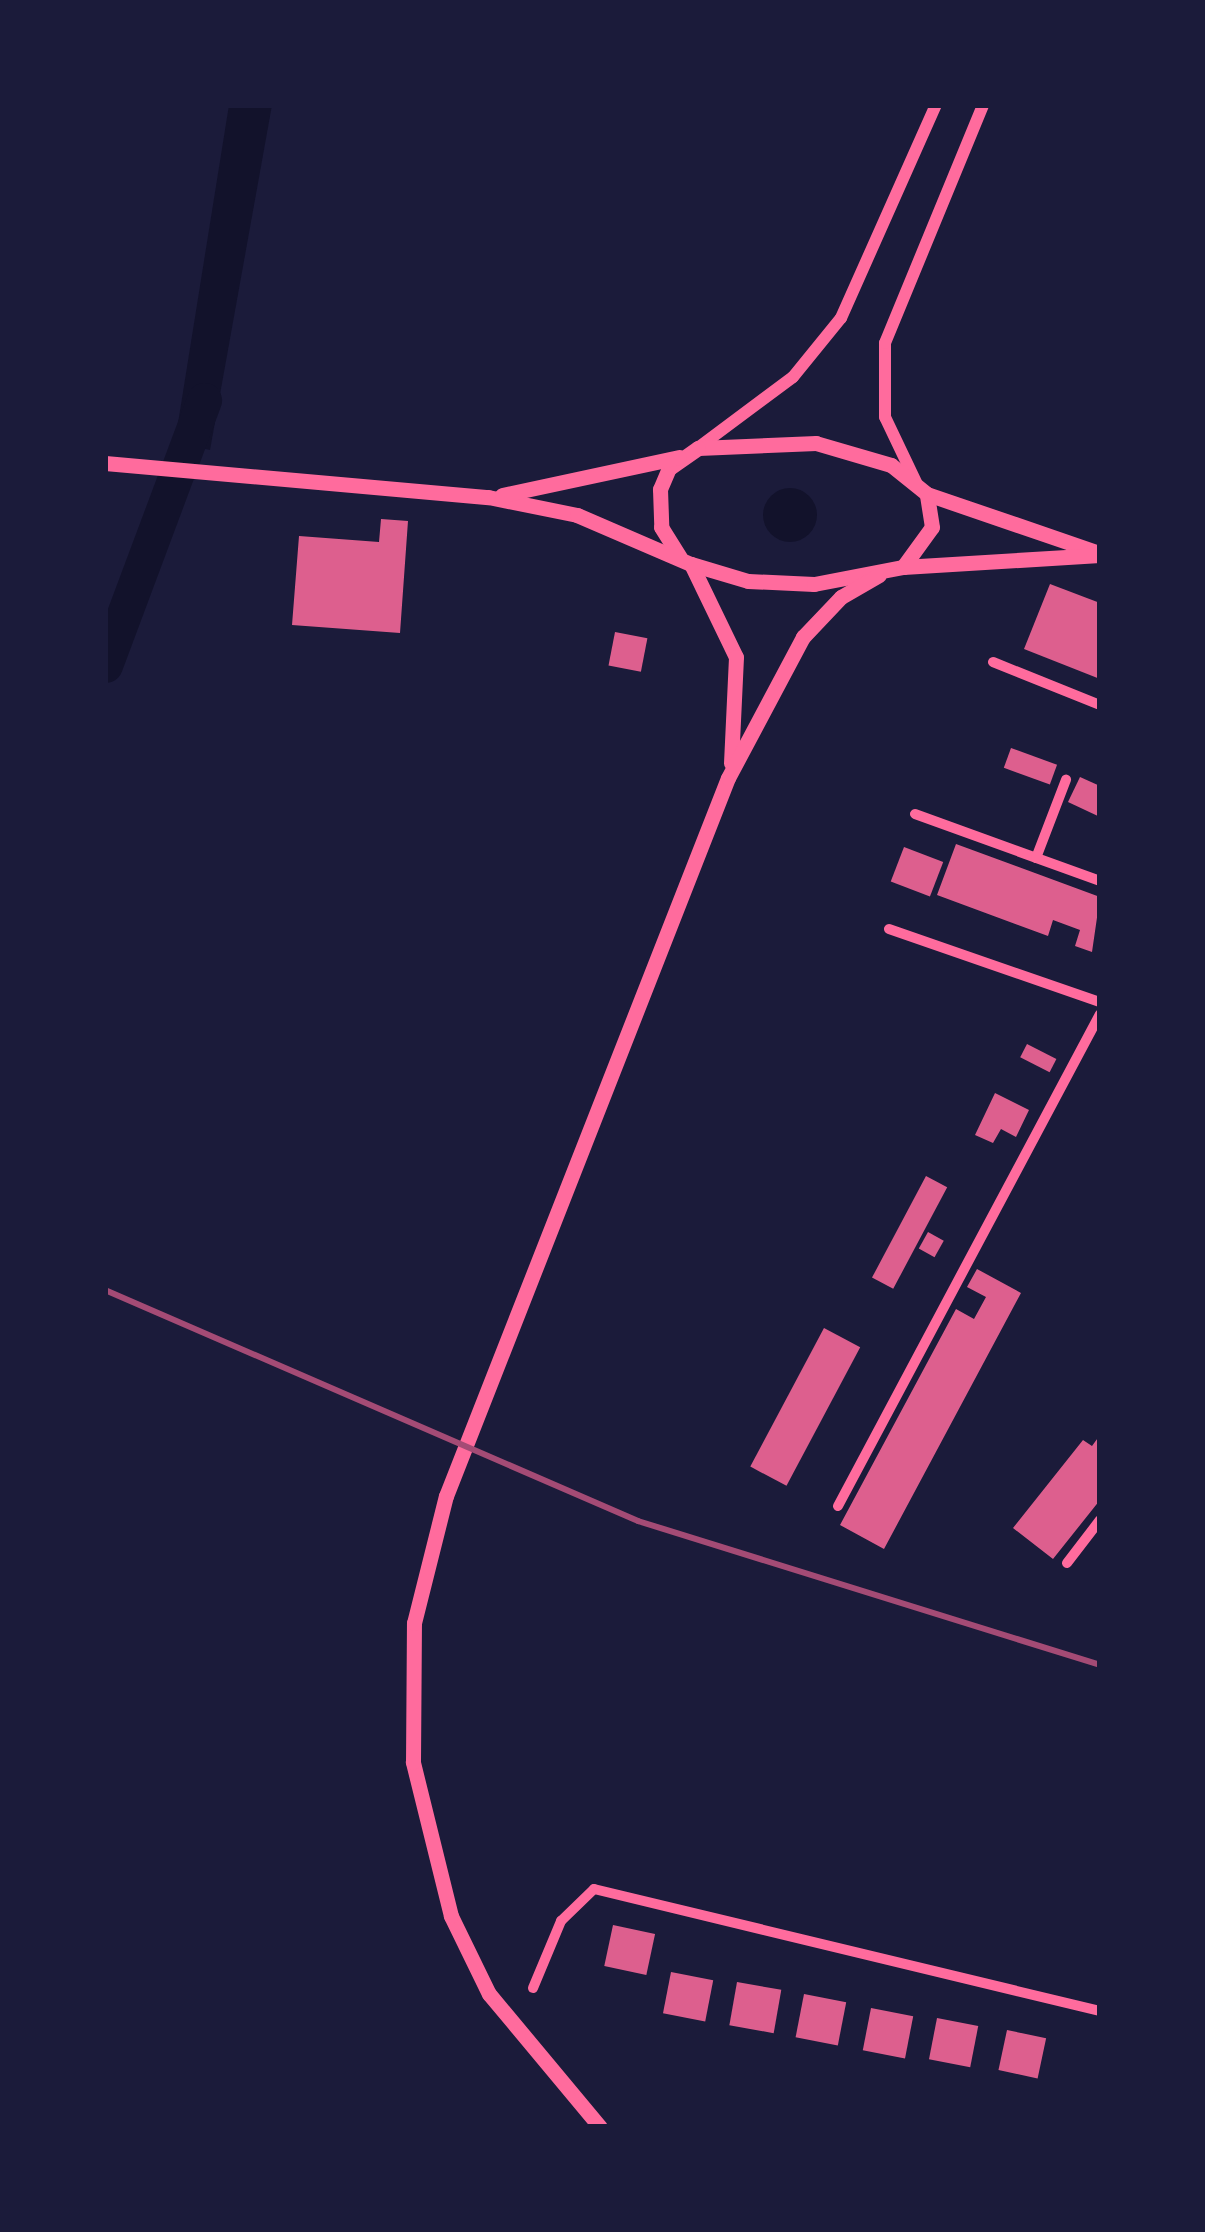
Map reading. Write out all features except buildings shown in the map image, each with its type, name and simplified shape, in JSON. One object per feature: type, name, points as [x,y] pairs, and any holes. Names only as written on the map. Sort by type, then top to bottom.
[{"type":"main road","points":[[728,778],[736,657],[658,508],[669,468],[683,456],[698,448],[816,443],[892,465],[921,488],[1100,554]]},
{"type":"main road","points":[[488,497],[683,456]]},
{"type":"main road","points":[[105,463],[488,497],[577,515],[685,561],[748,582],[880,575]]},
{"type":"main road","points":[[903,567],[932,527],[921,488]]},
{"type":"main road","points":[[600,2127],[490,1994],[451,1916],[413,1762],[414,1623],[446,1496],[728,778],[803,637],[840,598],[903,567],[1100,554]]},
{"type":"street","points":[[921,488],[886,417],[885,343],[983,105]]},
{"type":"street","points":[[698,448],[780,388],[841,318],[932,109]]},
{"type":"street","points":[[994,662],[1100,705]]},
{"type":"street","points":[[1036,858],[1066,780]]},
{"type":"street","points":[[915,814],[1100,882]]},
{"type":"street","points":[[889,928],[1100,1002]]},
{"type":"street","points":[[838,1506],[1100,1014]]},
{"type":"street","points":[[1067,1563],[1100,1520]]},
{"type":"street","points":[[532,1988],[561,1921],[580,1893],[594,1889],[1100,2011]]},
{"type":"shaded area","points":[[229,105],[272,105],[210,450],[175,442]]},
{"type":"shaded area","points":[[790,488],[809,496],[817,515],[809,534],[790,542],[771,534],[763,515],[771,496]]},
{"type":"waterway","points":[[105,665],[204,400]]},
{"type":"railway","points":[[105,1290],[638,1521],[1100,1665]]}]
